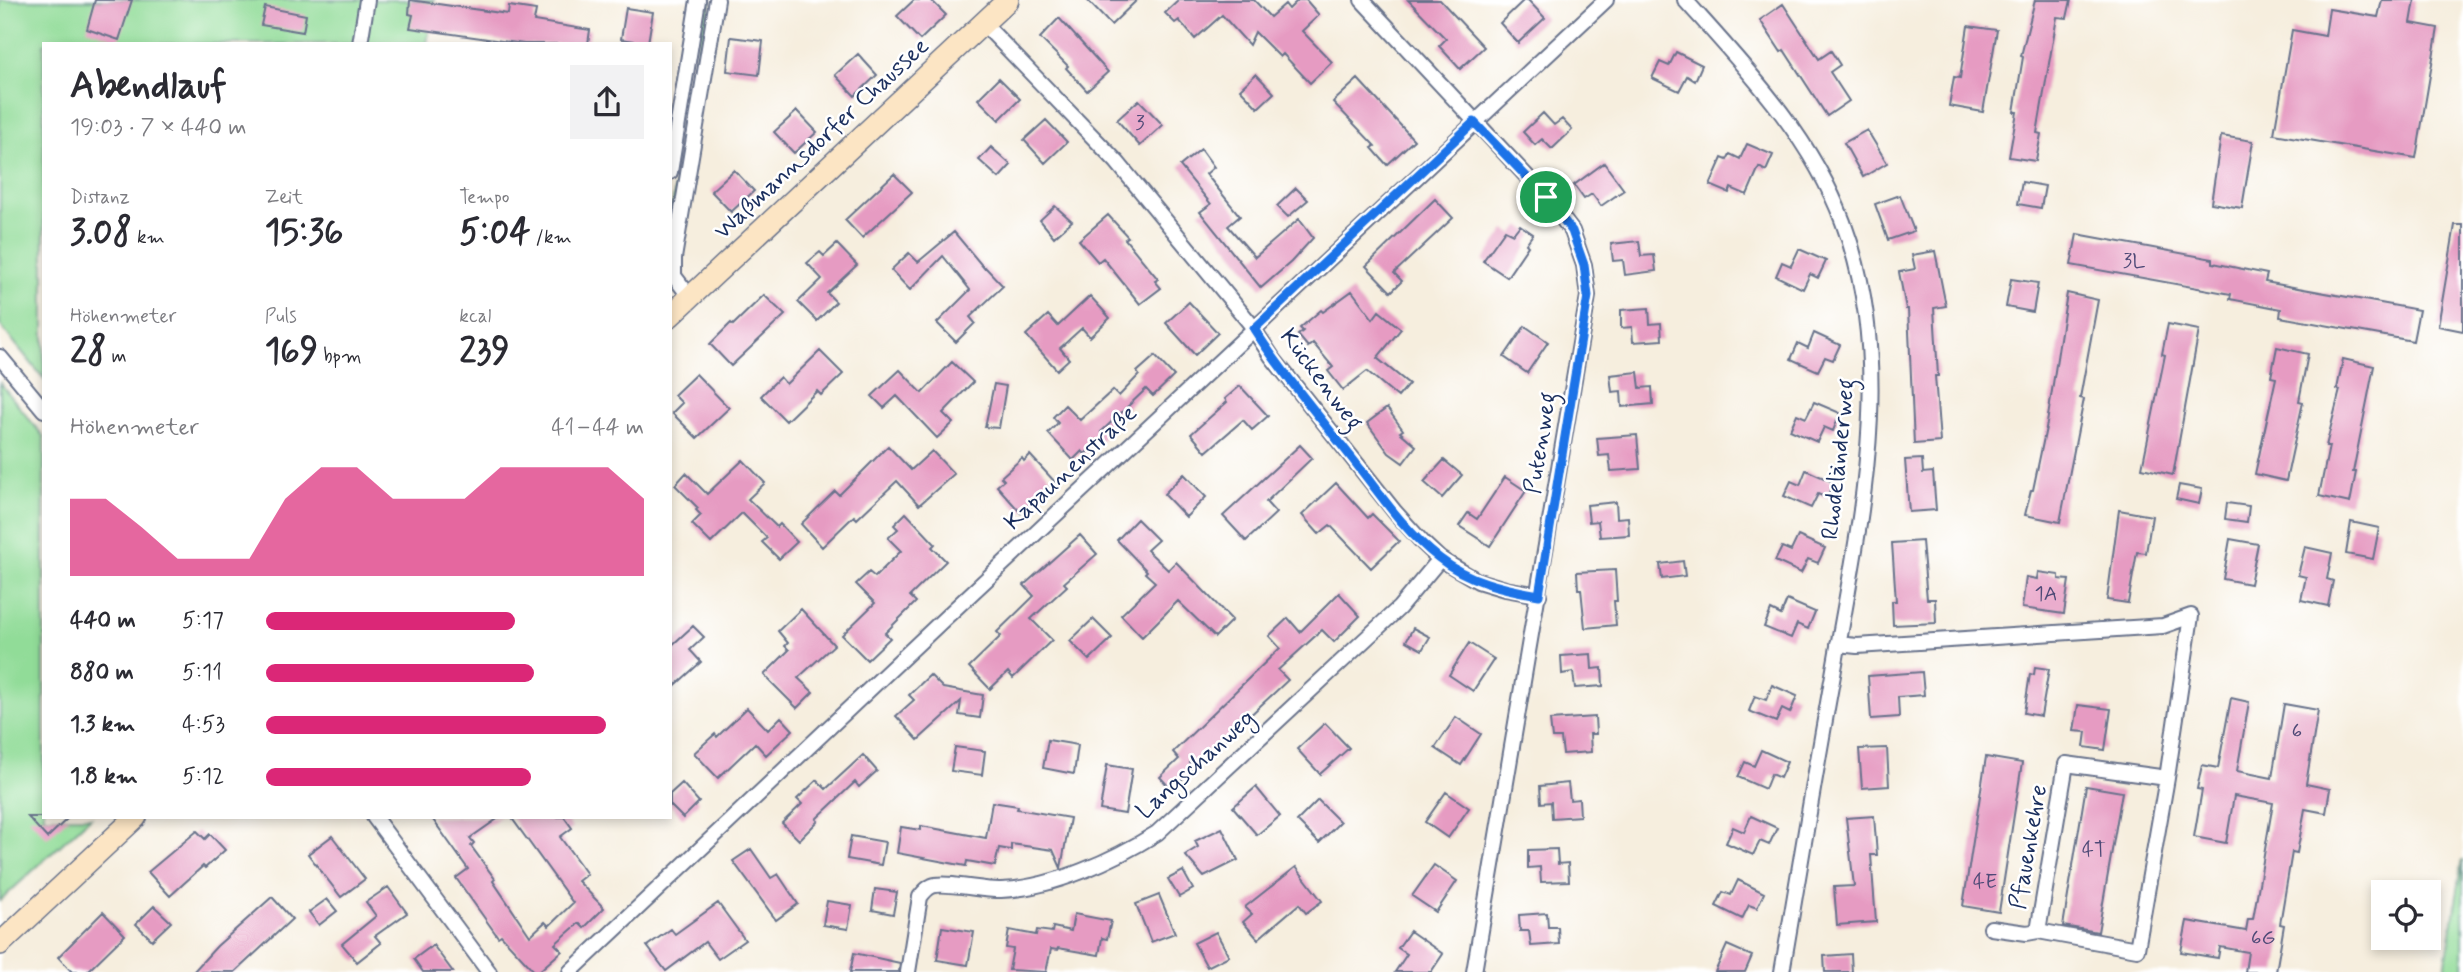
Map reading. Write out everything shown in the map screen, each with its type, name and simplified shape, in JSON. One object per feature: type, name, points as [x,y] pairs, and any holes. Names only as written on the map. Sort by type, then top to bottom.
[{"type":"street","points":[[360,42],[367,0]]},
{"type":"street","points":[[672,160],[698,0]]},
{"type":"street","points":[[690,297],[674,276],[674,258],[717,0]]},
{"type":"street","name":"Waßmannsdorfer Chaussee","points":[[672,313],[1008,0]]},
{"type":"street","name":"Putenweg","points":[[1362,0],[1546,197],[1572,231],[1586,275],[1588,296],[1474,972]]},
{"type":"street","name":"Kapaunenstraße","points":[[570,972],[1606,0]]},
{"type":"street","name":"Rhodeländerweg","points":[[1685,0],[1763,89],[1805,147],[1827,185],[1857,262],[1871,351],[1869,430],[1860,509],[1782,972]]},
{"type":"street","name":"Kückenweg","points":[[984,23],[1117,162],[1254,329],[1272,357],[1395,512],[1440,559],[1478,581],[1539,595]]},
{"type":"street","points":[[0,357],[42,408]]},
{"type":"street","name":"Langschanweg","points":[[908,972],[920,897],[926,890],[939,884],[988,891],[1036,886],[1137,846],[1157,833],[1399,607],[1440,559]]},
{"type":"street","name":"Pfauenkehre","points":[[1838,644],[1857,646],[2163,626],[2191,616],[2167,778],[2137,949],[2038,932],[2066,764],[2167,778]]},
{"type":"street","points":[[0,944],[134,819]]},
{"type":"street","points":[[375,819],[489,972]]},
{"type":"street","points":[[1992,928],[2038,932]]},
{"type":"green space","points":[[0,0],[434,0],[427,42],[42,42],[42,377],[0,325]]},
{"type":"green space","points":[[705,0],[711,0],[672,247],[672,207]]},
{"type":"green space","points":[[0,383],[42,435],[42,819],[89,819],[0,901]]},
{"type":"green space","points":[[2463,859],[2463,972],[2445,969]]},
{"type":"building","points":[[95,0],[132,0],[119,40],[87,29]]},
{"type":"building","points":[[410,0],[508,14],[509,6],[536,10],[534,21],[590,30],[588,42],[510,42],[410,28],[413,15],[409,14]]},
{"type":"building","points":[[914,0],[931,0],[946,15],[920,40],[897,16]]},
{"type":"building","points":[[1087,0],[1137,0],[1111,25]]},
{"type":"building","points":[[1179,0],[1254,0],[1270,17],[1285,4],[1289,9],[1298,0],[1306,0],[1319,15],[1302,31],[1332,62],[1310,83],[1283,54],[1280,57],[1255,32],[1249,45],[1222,15],[1195,39],[1179,20],[1175,23],[1165,13]]},
{"type":"building","points":[[1408,0],[1440,0],[1484,47],[1460,69],[1439,46],[1446,39]]},
{"type":"building","points":[[1524,0],[1528,0],[1545,18],[1518,43],[1500,23]]},
{"type":"building","points":[[2035,0],[2071,0],[2067,18],[2057,17],[2037,133],[2041,134],[2036,161],[2009,157],[2017,112],[2014,112],[2023,57],[2021,56]]},
{"type":"building","points":[[2382,0],[2415,0],[2411,23],[2438,28],[2416,158],[2274,134],[2292,30],[2325,36],[2329,9],[2378,17]]},
{"type":"building","points":[[1783,4],[1819,59],[1831,51],[1840,65],[1830,72],[1849,101],[1827,116],[1784,50],[1781,52],[1760,20]]},
{"type":"building","points":[[265,7],[306,15],[303,32],[261,25]]},
{"type":"building","points":[[626,8],[653,12],[648,42],[621,39]]},
{"type":"building","points":[[1059,18],[1108,72],[1087,91],[1066,68],[1068,66],[1040,38]]},
{"type":"building","points":[[1968,26],[1997,30],[1983,112],[1949,106],[1954,77],[1960,78]]},
{"type":"building","points":[[731,37],[763,41],[759,75],[727,71]]},
{"type":"building","points":[[1676,52],[1702,65],[1695,81],[1687,76],[1679,91],[1652,78],[1660,62],[1669,66]]},
{"type":"building","points":[[858,54],[877,75],[855,96],[835,75]]},
{"type":"building","points":[[1256,74],[1274,93],[1258,108],[1240,89]]},
{"type":"building","points":[[999,78],[1020,99],[999,120],[978,99]]},
{"type":"building","points":[[1358,79],[1414,140],[1387,165],[1372,148],[1375,146],[1333,102]]},
{"type":"building","points":[[1139,100],[1163,125],[1140,146],[1117,120]]},
{"type":"building","points":[[797,111],[817,132],[794,153],[774,132]]},
{"type":"building","points":[[1543,113],[1554,125],[1562,119],[1572,130],[1552,149],[1542,139],[1535,145],[1523,132]]},
{"type":"building","points":[[1046,120],[1067,142],[1045,163],[1024,140]]},
{"type":"building","points":[[1867,130],[1887,163],[1863,177],[1844,143]]},
{"type":"building","points":[[2221,136],[2253,141],[2242,208],[2211,203]]},
{"type":"building","points":[[1747,144],[1773,155],[1766,171],[1759,167],[1747,195],[1731,188],[1729,193],[1710,185],[1722,158],[1727,160],[1730,154],[1740,159]]},
{"type":"building","points":[[991,147],[1011,165],[999,178],[979,160]]},
{"type":"building","points":[[1201,149],[1214,167],[1206,174],[1240,216],[1228,226],[1255,257],[1299,219],[1313,238],[1261,288],[1200,212],[1211,204],[1180,166]]},
{"type":"building","points":[[1604,163],[1624,190],[1601,206],[1592,194],[1584,199],[1574,185]]},
{"type":"building","points":[[734,170],[754,191],[731,212],[711,191]]},
{"type":"building","points":[[894,174],[912,192],[862,238],[845,220]]},
{"type":"building","points":[[2022,182],[2045,186],[2041,208],[2018,204]]},
{"type":"building","points":[[1296,188],[1308,200],[1288,217],[1277,206]]},
{"type":"building","points":[[1900,195],[1914,231],[1888,240],[1875,204]]},
{"type":"building","points":[[1435,199],[1453,218],[1394,273],[1402,281],[1391,292],[1366,266]]},
{"type":"building","points":[[1055,206],[1072,221],[1054,237],[1040,220]]},
{"type":"building","points":[[1108,215],[1128,237],[1125,239],[1158,279],[1155,281],[1161,288],[1140,304],[1103,258],[1098,262],[1079,240]]},
{"type":"building","points":[[1520,225],[1533,234],[1507,277],[1483,261],[1505,230],[1513,234]]},
{"type":"building","points":[[2455,225],[2463,225],[2463,331],[2438,326]]},
{"type":"building","points":[[954,232],[1003,286],[970,317],[975,323],[956,342],[937,323],[970,290],[943,256],[910,290],[891,270],[909,253],[918,262]]},
{"type":"building","points":[[2077,234],[2213,259],[2213,263],[2267,274],[2265,282],[2419,310],[2413,341],[2280,317],[2281,309],[2230,299],[2231,294],[2071,265]]},
{"type":"building","points":[[1639,241],[1641,256],[1654,255],[1656,271],[1625,275],[1623,260],[1613,261],[1611,244]]},
{"type":"building","points":[[837,244],[857,265],[827,293],[836,302],[817,321],[798,302],[822,279],[807,263],[820,252],[824,256]]},
{"type":"building","points":[[1799,249],[1826,261],[1818,278],[1810,274],[1803,289],[1776,276],[1782,262],[1791,266]]},
{"type":"building","points":[[1935,251],[1946,306],[1934,308],[1940,442],[1914,444],[1908,309],[1899,272],[1915,269],[1912,255]]},
{"type":"building","points":[[2011,279],[2038,283],[2033,312],[2006,307]]},
{"type":"building","points":[[1352,291],[1373,319],[1379,311],[1401,329],[1377,358],[1409,384],[1398,397],[1367,371],[1343,390],[1328,371],[1333,367],[1313,343],[1308,347],[1298,335],[1303,331],[1300,328],[1321,310],[1323,312]]},
{"type":"building","points":[[2067,293],[2098,300],[2080,398],[2084,399],[2060,522],[2025,515],[2047,423]]},
{"type":"building","points":[[764,295],[785,315],[731,366],[710,344]]},
{"type":"building","points":[[1090,296],[1110,318],[1090,337],[1082,328],[1060,348],[1069,359],[1057,370],[1026,335],[1048,315],[1058,326]]},
{"type":"building","points":[[1189,302],[1218,333],[1195,355],[1166,323]]},
{"type":"building","points":[[1649,308],[1650,324],[1661,323],[1662,340],[1633,342],[1632,327],[1621,328],[1621,310]]},
{"type":"building","points":[[2168,324],[2199,330],[2173,475],[2142,468],[2165,355],[2162,354]]},
{"type":"building","points":[[1525,326],[1548,342],[1527,373],[1504,357]]},
{"type":"building","points":[[1814,333],[1840,345],[1833,360],[1825,357],[1818,371],[1791,359],[1798,343],[1808,348]]},
{"type":"building","points":[[2277,347],[2308,354],[2299,401],[2303,402],[2286,481],[2255,474],[2276,378],[2271,377]]},
{"type":"building","points":[[820,351],[843,374],[821,395],[817,391],[786,421],[761,396],[780,377],[786,384]]},
{"type":"building","points":[[1155,356],[1174,376],[1153,396],[1146,389],[1101,432],[1105,436],[1085,454],[1082,451],[1073,460],[1048,433],[1058,423],[1053,417],[1065,405],[1080,420],[1113,390],[1119,396],[1139,375],[1137,372]]},
{"type":"building","points":[[2343,359],[2374,366],[2353,472],[2356,472],[2350,503],[2319,496],[2329,446],[2326,446],[2340,390],[2337,389]]},
{"type":"building","points":[[952,362],[973,382],[943,413],[953,423],[937,438],[897,396],[884,408],[872,396],[900,370],[922,393]]},
{"type":"building","points":[[1638,372],[1640,388],[1652,387],[1653,404],[1622,407],[1621,391],[1612,392],[1610,375]]},
{"type":"building","points":[[696,374],[729,408],[697,438],[672,413],[682,403],[674,395]]},
{"type":"building","points":[[994,384],[1006,386],[999,428],[985,427]]},
{"type":"building","points":[[1240,386],[1268,416],[1252,430],[1243,420],[1206,452],[1191,434],[1227,402],[1225,399]]},
{"type":"building","points":[[1814,402],[1840,413],[1833,431],[1824,427],[1817,442],[1790,430],[1797,414],[1806,418]]},
{"type":"building","points":[[1387,408],[1403,430],[1400,432],[1416,446],[1403,463],[1389,453],[1367,423]]},
{"type":"building","points":[[1637,435],[1640,469],[1611,471],[1609,455],[1599,456],[1597,438]]},
{"type":"building","points":[[1300,445],[1312,458],[1266,502],[1276,513],[1246,541],[1223,516]]},
{"type":"building","points":[[888,446],[911,470],[932,451],[954,474],[919,505],[897,481],[857,519],[854,516],[822,547],[801,524],[835,491],[839,495]]},
{"type":"building","points":[[1030,455],[1055,482],[1021,513],[997,486],[1004,480],[1001,477],[1022,458],[1024,461]]},
{"type":"building","points":[[1922,459],[1923,473],[1933,472],[1936,510],[1909,512],[1905,460]]},
{"type":"building","points":[[743,460],[765,483],[748,499],[777,527],[780,524],[797,542],[779,559],[762,542],[767,538],[742,513],[711,543],[692,524],[701,515],[696,510],[698,508],[675,485],[686,473],[707,494]]},
{"type":"building","points":[[1444,460],[1462,475],[1442,498],[1424,482]]},
{"type":"building","points":[[1806,470],[1833,482],[1827,498],[1818,494],[1811,508],[1784,496],[1791,481],[1800,485]]},
{"type":"building","points":[[1184,474],[1206,497],[1186,517],[1164,494]]},
{"type":"building","points":[[1505,477],[1526,491],[1490,546],[1459,526],[1468,513],[1477,519]]},
{"type":"building","points":[[1336,483],[1368,518],[1372,514],[1399,541],[1371,568],[1330,525],[1319,534],[1302,515]]},
{"type":"building","points":[[2179,485],[2202,489],[2199,504],[2176,499]]},
{"type":"building","points":[[1616,502],[1617,518],[1628,517],[1629,535],[1600,537],[1598,521],[1589,522],[1587,505]]},
{"type":"building","points":[[2227,503],[2249,506],[2247,522],[2225,519]]},
{"type":"building","points":[[2119,510],[2152,516],[2146,553],[2137,552],[2128,603],[2107,600]]},
{"type":"building","points":[[906,513],[935,544],[932,547],[946,561],[910,596],[916,602],[885,633],[890,638],[867,660],[842,635],[875,603],[856,584],[869,572],[875,577],[901,551],[888,538],[898,529],[894,525]]},
{"type":"building","points":[[1137,519],[1158,540],[1147,550],[1168,570],[1176,562],[1232,620],[1215,637],[1178,601],[1142,637],[1121,615],[1155,582],[1117,540]]},
{"type":"building","points":[[2351,522],[2379,528],[2373,559],[2346,554]]},
{"type":"building","points":[[1080,535],[1097,554],[1064,583],[1067,586],[1031,619],[1052,640],[1013,678],[1008,672],[990,689],[969,667],[1001,636],[997,632],[1034,596],[1024,585]]},
{"type":"building","points":[[1798,536],[1825,548],[1818,563],[1808,559],[1801,573],[1775,561],[1782,547],[1791,551]]},
{"type":"building","points":[[2230,539],[2258,544],[2250,584],[2223,579]]},
{"type":"building","points":[[1922,541],[1927,599],[1935,599],[1936,623],[1893,625],[1892,601],[1896,601],[1892,543]]},
{"type":"building","points":[[2305,547],[2332,553],[2327,579],[2333,581],[2328,606],[2301,600],[2306,577],[2298,575]]},
{"type":"building","points":[[1683,561],[1685,576],[1662,579],[1660,564]]},
{"type":"building","points":[[1615,570],[1616,625],[1585,628],[1577,572]]},
{"type":"building","points":[[2038,572],[2059,575],[2059,579],[2069,580],[2064,614],[2022,608],[2026,577],[2037,579]]},
{"type":"building","points":[[1339,593],[1360,616],[1334,642],[1322,630],[1278,670],[1288,680],[1197,765],[1194,761],[1190,763],[1193,769],[1171,789],[1160,777],[1179,759],[1173,752],[1280,648],[1269,636],[1288,618],[1300,632]]},
{"type":"building","points":[[1787,600],[1815,612],[1808,629],[1797,624],[1791,638],[1764,627],[1771,610],[1781,615]]},
{"type":"building","points":[[801,609],[834,645],[798,678],[813,692],[797,708],[764,675],[789,650],[785,646],[788,643],[778,631]]},
{"type":"building","points":[[1093,619],[1112,638],[1089,660],[1070,641]]},
{"type":"building","points":[[693,626],[704,637],[690,650],[701,662],[672,688],[672,645]]},
{"type":"building","points":[[1413,628],[1430,637],[1422,650],[1406,641]]},
{"type":"building","points":[[1469,643],[1494,659],[1473,691],[1449,675]]},
{"type":"building","points":[[1591,654],[1592,669],[1602,668],[1603,686],[1575,688],[1573,672],[1562,674],[1561,656]]},
{"type":"building","points":[[2035,667],[2049,669],[2041,716],[2024,713],[2030,674],[2034,675]]},
{"type":"building","points":[[1922,672],[1924,695],[1898,697],[1899,717],[1871,719],[1868,676]]},
{"type":"building","points":[[930,675],[943,688],[983,695],[980,718],[959,715],[961,701],[918,740],[896,716],[914,700],[909,695]]},
{"type":"building","points":[[1772,685],[1797,696],[1790,713],[1782,709],[1776,722],[1749,711],[1755,696],[1766,700]]},
{"type":"building","points":[[2231,698],[2249,702],[2237,771],[2272,778],[2284,704],[2318,710],[2306,784],[2330,789],[2326,813],[2305,809],[2297,853],[2292,852],[2280,924],[2284,925],[2276,972],[2245,972],[2248,952],[2220,947],[2218,958],[2181,952],[2187,921],[2246,931],[2248,919],[2253,919],[2273,803],[2234,796],[2226,843],[2194,837],[2202,790],[2197,789],[2202,765],[2218,768]]},
{"type":"building","points":[[2078,705],[2111,709],[2105,750],[2084,747],[2086,732],[2074,731]]},
{"type":"building","points":[[747,708],[768,730],[781,717],[793,730],[766,755],[755,743],[718,778],[694,753],[715,734],[717,737]]},
{"type":"building","points":[[1456,717],[1481,734],[1461,765],[1435,748]]},
{"type":"building","points":[[1595,717],[1596,734],[1590,734],[1591,752],[1563,754],[1561,738],[1552,738],[1550,720]]},
{"type":"building","points":[[1325,723],[1349,748],[1320,774],[1297,749]]},
{"type":"building","points":[[1048,740],[1078,745],[1074,774],[1043,768]]},
{"type":"building","points":[[955,747],[985,751],[982,775],[951,771]]},
{"type":"building","points":[[1887,748],[1889,786],[1862,788],[1859,749]]},
{"type":"building","points":[[1761,750],[1787,762],[1780,778],[1771,774],[1765,789],[1738,777],[1745,762],[1754,766]]},
{"type":"building","points":[[863,755],[877,771],[859,787],[855,782],[816,819],[818,821],[799,840],[782,823],[802,804],[797,799],[817,780],[826,789]]},
{"type":"building","points":[[1986,757],[2022,763],[1999,912],[1963,906]]},
{"type":"building","points":[[1107,765],[1132,769],[1125,814],[1100,810]]},
{"type":"building","points":[[682,783],[699,802],[683,818],[672,807],[672,792]]},
{"type":"building","points":[[1568,783],[1570,800],[1579,799],[1580,816],[1552,818],[1551,802],[1541,803],[1540,786]]},
{"type":"building","points":[[2086,786],[2122,792],[2098,932],[2063,926]]},
{"type":"building","points":[[1256,787],[1280,816],[1257,835],[1233,807]]},
{"type":"building","points":[[1446,792],[1469,808],[1448,838],[1425,822]]},
{"type":"building","points":[[1318,800],[1340,822],[1319,843],[1297,821]]},
{"type":"building","points":[[992,802],[1070,818],[1061,868],[1053,850],[1011,844],[1011,850],[999,848],[995,866],[967,861],[966,866],[897,853],[901,827],[921,830],[921,826],[986,838]]},
{"type":"building","points":[[1751,816],[1777,828],[1769,845],[1760,841],[1753,855],[1726,843],[1733,827],[1744,832]]},
{"type":"building","points":[[1874,816],[1877,855],[1871,855],[1876,922],[1837,925],[1834,887],[1854,886],[1846,818]]},
{"type":"building","points":[[28,817],[67,819],[47,838]]},
{"type":"building","points":[[432,819],[497,819],[470,838],[474,843],[471,846],[530,936],[545,922],[549,926],[573,903],[512,819],[565,819],[572,828],[560,837],[587,874],[578,881],[604,908],[584,928],[579,923],[555,944],[562,951],[535,972],[501,935],[498,937],[456,878],[468,869]]},
{"type":"building","points":[[1222,828],[1238,860],[1204,877],[1185,855],[1198,847],[1195,841]]},
{"type":"building","points":[[197,831],[205,839],[210,834],[225,850],[170,896],[148,872]]},
{"type":"building","points":[[332,836],[365,879],[341,897],[308,854]]},
{"type":"building","points":[[851,836],[885,842],[881,865],[847,859]]},
{"type":"building","points":[[751,849],[771,878],[778,874],[798,904],[776,920],[733,861]]},
{"type":"building","points":[[1557,849],[1558,864],[1568,863],[1569,881],[1541,882],[1540,867],[1528,868],[1528,850]]},
{"type":"building","points":[[1434,865],[1457,881],[1436,912],[1412,896]]},
{"type":"building","points":[[1296,867],[1322,901],[1306,913],[1299,904],[1258,939],[1243,922],[1252,914],[1245,907]]},
{"type":"building","points":[[1183,871],[1193,889],[1179,897],[1168,879]]},
{"type":"building","points":[[1738,880],[1764,893],[1757,908],[1749,905],[1742,919],[1716,906],[1723,892],[1731,895]]},
{"type":"building","points":[[388,887],[407,913],[375,936],[381,943],[357,962],[342,944],[376,916],[366,902]]},
{"type":"building","points":[[875,889],[897,892],[893,914],[872,910]]},
{"type":"building","points":[[1159,895],[1175,933],[1151,942],[1136,904]]},
{"type":"building","points":[[272,897],[292,919],[235,972],[193,972],[217,946]]},
{"type":"building","points":[[327,899],[337,911],[319,925],[309,912]]},
{"type":"building","points":[[827,901],[852,905],[848,929],[823,925]]},
{"type":"building","points":[[718,903],[745,940],[718,959],[705,942],[666,971],[647,946],[671,929],[675,934]]},
{"type":"building","points":[[154,906],[171,922],[152,940],[136,924]]},
{"type":"building","points":[[103,912],[125,935],[87,972],[72,972],[58,957]]},
{"type":"building","points":[[1547,913],[1548,927],[1558,927],[1559,944],[1531,946],[1529,931],[1520,931],[1519,915]]},
{"type":"building","points":[[1074,914],[1111,921],[1107,939],[1102,938],[1099,955],[1051,949],[1046,972],[1009,970],[1013,949],[1006,948],[1009,930],[1036,935],[1037,930],[1052,932],[1053,927],[1071,931]]},
{"type":"building","points":[[942,927],[974,932],[968,965],[937,960]]},
{"type":"building","points":[[1410,931],[1443,954],[1431,972],[1395,972],[1407,954],[1398,948]]},
{"type":"building","points":[[1216,932],[1229,956],[1207,967],[1194,943]]},
{"type":"building","points":[[433,945],[453,972],[423,972],[414,959]]},
{"type":"building","points":[[1727,945],[1752,956],[1745,972],[1715,972]]},
{"type":"building","points":[[854,953],[900,963],[899,972],[850,972]]},
{"type":"building","points":[[1851,954],[1852,972],[1825,972],[1824,956]]},
{"type":"route","points":[[1474,122],[1546,197],[1572,231],[1584,265],[1588,296],[1539,595],[1478,581],[1440,559],[1395,512],[1272,357],[1254,329],[1474,122]]}]
